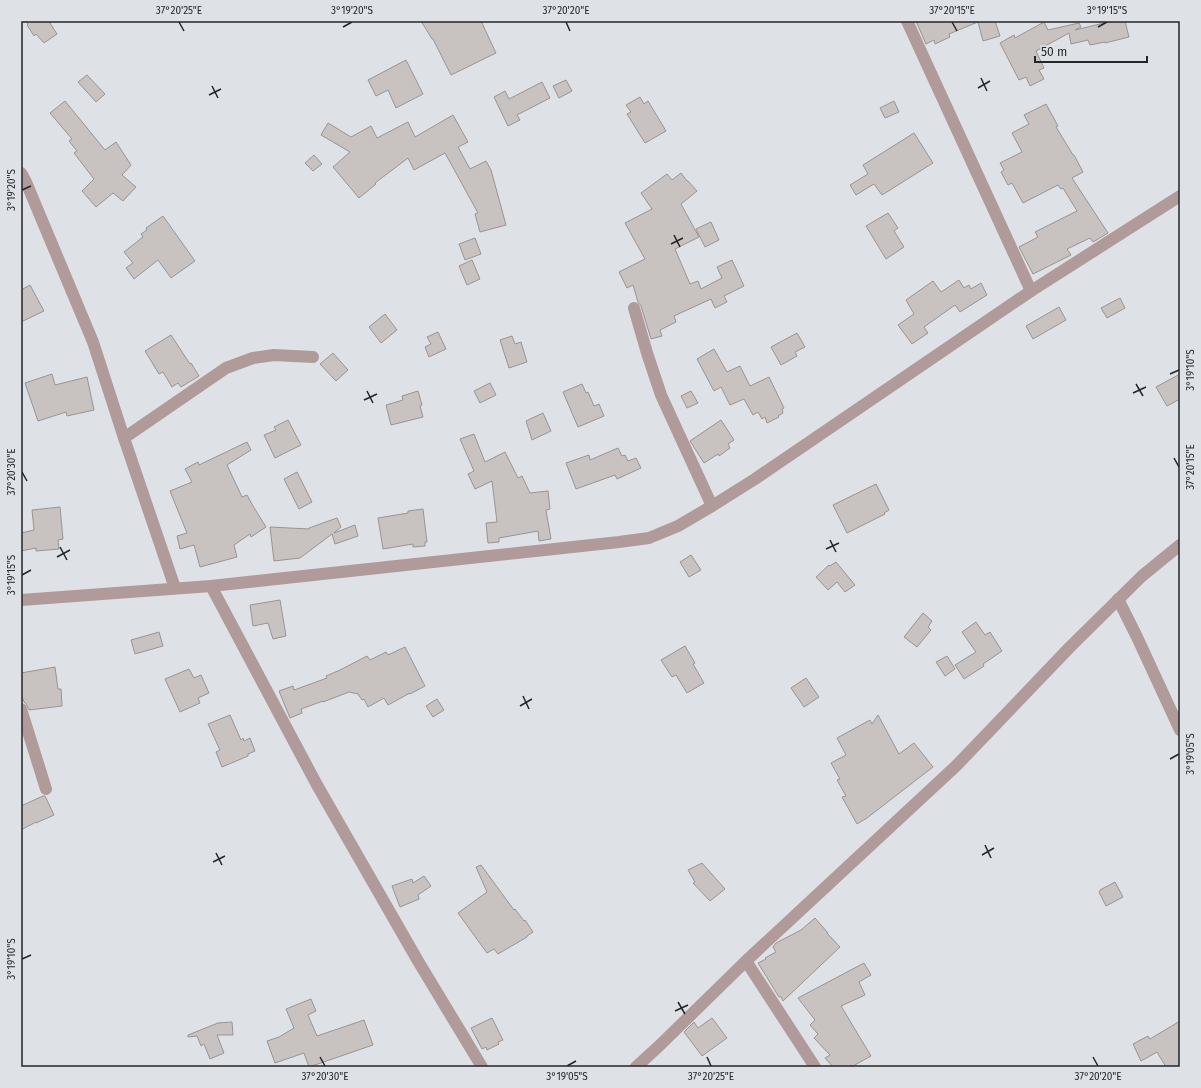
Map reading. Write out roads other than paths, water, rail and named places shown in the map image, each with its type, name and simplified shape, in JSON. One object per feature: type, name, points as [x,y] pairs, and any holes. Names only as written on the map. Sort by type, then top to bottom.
[{"type":"street","points":[[907,21],[1031,291]]},
{"type":"street","points":[[21,173],[56,252],[92,342],[175,588]]},
{"type":"street","points":[[21,600],[211,586],[649,538],[678,526],[755,479],[1031,291],[1180,196]]},
{"type":"street","points":[[634,308],[646,353],[661,395],[712,506]]},
{"type":"street","points":[[124,438],[226,368],[233,365],[253,358],[274,355],[313,358]]},
{"type":"street","points":[[636,1067],[746,961],[957,765],[1118,599],[1142,576],[1180,545]]},
{"type":"street","points":[[211,586],[317,785],[418,961],[482,1067]]},
{"type":"street","points":[[1118,599],[1138,637],[1180,730]]},
{"type":"street","points":[[21,710],[46,789]]},
{"type":"street","points":[[746,961],[815,1067]]}]
